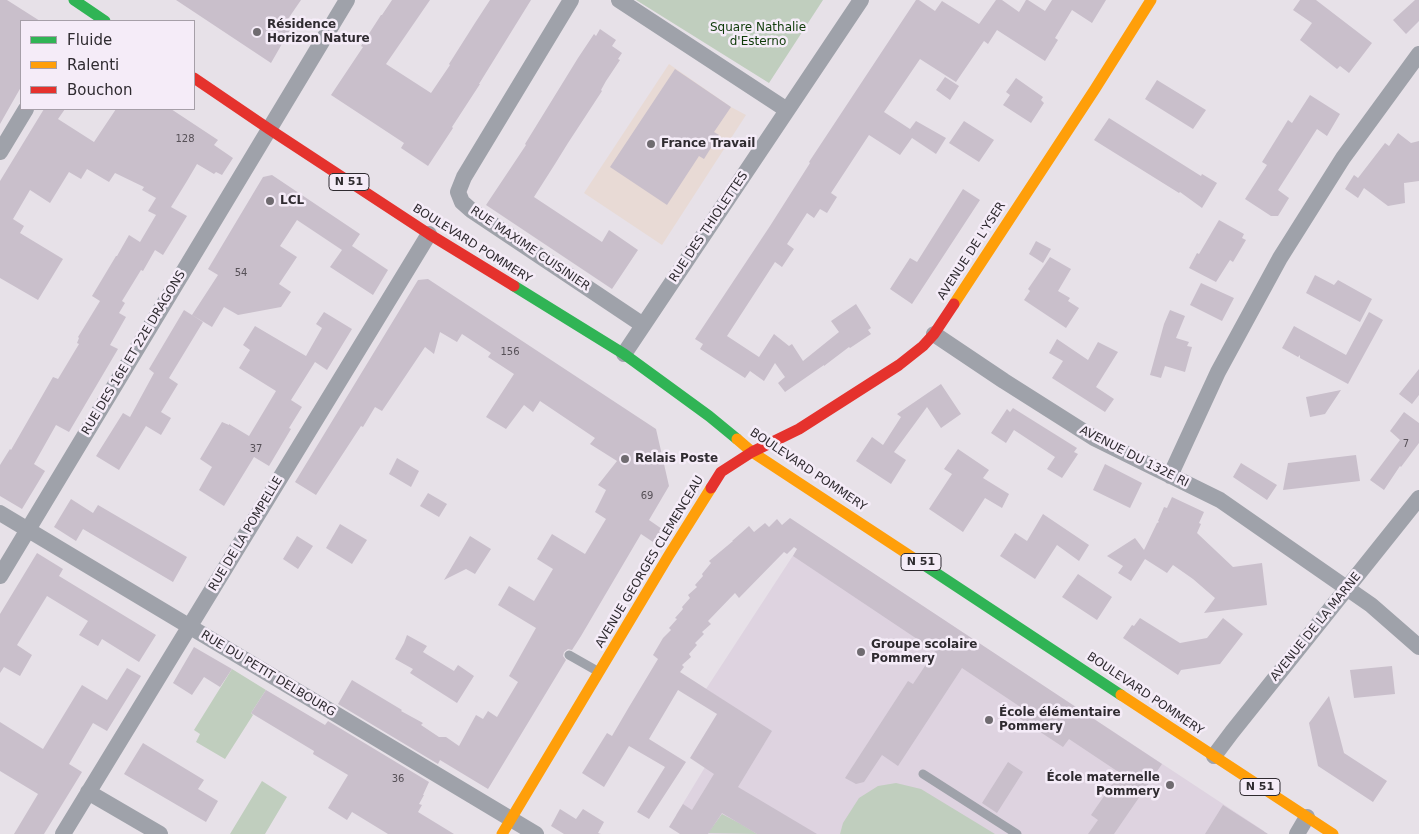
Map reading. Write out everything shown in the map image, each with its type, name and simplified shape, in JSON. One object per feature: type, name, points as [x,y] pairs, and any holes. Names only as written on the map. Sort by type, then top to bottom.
[{"type":"main road","name":"AVENUE DE L'YSER","points":[[752,452],[794,432],[899,365],[924,346],[934,334],[1095,90],[1151,0]]},
{"type":"main road","points":[[79,10],[104,20]]},
{"type":"main road","name":"BOULEVARD POMMERY","points":[[195,79],[429,234],[624,354],[710,416],[752,452],[1333,834]]},
{"type":"main road","name":"AVENUE GEORGES CLEMENCEAU","points":[[502,834],[713,484],[721,472],[752,452]]},
{"type":"street","name":"RUE DES 16E ET 22E DRAGONS","points":[[0,576],[347,0]]},
{"type":"street","name":"RUE MAXIME CUISINIER","points":[[571,0],[464,177],[458,192],[462,202],[471,210],[643,326]]},
{"type":"street","points":[[619,0],[787,110]]},
{"type":"street","name":"RUE DES THIOLETTES","points":[[624,354],[861,0]]},
{"type":"street","points":[[1170,476],[1218,372],[1280,258],[1343,158],[1419,54]]},
{"type":"street","points":[[0,152],[25,110]]},
{"type":"street","name":"RUE DE LA POMPELLE","points":[[63,834],[429,234]]},
{"type":"street","name":"AVENUE DU 132E RI","points":[[934,334],[1094,438],[1220,500],[1371,604],[1419,647]]},
{"type":"street","name":"AVENUE DE LA MARNE","points":[[1214,756],[1341,584],[1419,498]]},
{"type":"street","name":"RUE DU PETIT DELBOURG","points":[[0,513],[536,834]]},
{"type":"street","points":[[88,792],[160,834]]},
{"type":"street","points":[[1297,834],[1307,817]]},
{"type":"lane","points":[[569,655],[599,672]]},
{"type":"lane","points":[[923,774],[1017,834]]},
{"type":"shaded area","points":[[669,64],[731,107],[746,115],[662,245],[584,193]]},
{"type":"shaded area","name":"Groupe scolaire Pommery","points":[[809,531],[1264,831],[1264,834],[709,834],[676,815],[739,711],[706,689]]},
{"type":"green space","name":"Square Nathalie d'Esterno","points":[[636,0],[823,0],[769,83]]},
{"type":"green space","points":[[232,669],[266,690],[251,713],[253,715],[225,759],[196,742],[200,734],[194,730]]},
{"type":"green space","points":[[262,781],[287,797],[265,834],[230,834]]},
{"type":"green space","points":[[896,783],[921,789],[995,834],[840,834],[843,823],[859,798],[878,786]]},
{"type":"green space","points":[[722,814],[741,824],[757,834],[708,833]]},
{"type":"building","points":[[0,0],[7,0],[38,20],[20,20],[20,89],[0,124]]},
{"type":"building","name":"Résidence Horizon Nature","points":[[176,0],[301,0],[288,19],[294,23],[271,63]]},
{"type":"building","points":[[392,0],[430,0],[386,64],[431,93],[490,0],[531,0],[428,166],[401,148],[404,143],[331,95]]},
{"type":"building","points":[[916,0],[919,0],[935,11],[942,1],[979,24],[996,0],[1002,0],[1019,12],[1026,0],[1045,11],[1052,0],[1106,0],[1092,23],[1072,10],[1055,38],[1058,40],[1045,61],[997,30],[988,44],[984,41],[956,82],[920,59],[884,112],[910,129],[916,121],[946,138],[936,154],[912,138],[900,155],[869,135],[831,193],[837,197],[827,213],[820,209],[814,218],[807,213],[787,244],[794,249],[782,267],[775,262],[727,336],[759,357],[774,334],[789,346],[792,344],[803,361],[839,332],[831,321],[856,304],[871,328],[868,330],[871,334],[849,347],[785,392],[778,383],[785,377],[775,363],[764,381],[750,371],[745,378],[700,349],[703,344],[695,339]]},
{"type":"building","points":[[1300,0],[1316,0],[1372,43],[1349,73],[1340,66],[1337,69],[1300,40],[1312,23],[1293,10]]},
{"type":"building","points":[[1415,0],[1419,0],[1419,21],[1406,34],[1393,20]]},
{"type":"building","points":[[600,29],[616,40],[612,46],[622,53],[618,59],[620,60],[534,197],[602,242],[609,230],[638,250],[612,289],[486,205],[526,145],[578,58],[594,34],[596,36]]},
{"type":"building","points":[[675,69],[731,107],[714,132],[719,135],[704,159],[699,156],[667,205],[610,167]]},
{"type":"building","points":[[945,77],[959,86],[950,100],[936,90]]},
{"type":"building","points":[[1016,78],[1043,97],[1041,100],[1044,103],[1031,123],[1003,105],[1010,95],[1006,92]]},
{"type":"building","points":[[1157,80],[1206,110],[1193,129],[1145,99]]},
{"type":"building","points":[[1310,95],[1340,114],[1327,136],[1317,129],[1278,190],[1289,198],[1278,216],[1271,216],[1245,199],[1267,165],[1262,162],[1288,120],[1292,123]]},
{"type":"building","points":[[43,110],[64,110],[58,119],[94,142],[115,110],[173,110],[218,140],[214,145],[233,158],[222,175],[216,172],[214,174],[197,164],[171,207],[187,216],[163,255],[155,250],[122,301],[125,303],[119,313],[126,317],[110,345],[118,349],[69,432],[56,425],[34,464],[45,471],[22,509],[0,496],[0,465],[11,450],[53,377],[58,379],[79,344],[77,343],[78,337],[100,301],[92,296],[129,235],[140,242],[156,215],[148,211],[156,198],[142,190],[144,187],[115,173],[109,182],[87,169],[81,179],[69,172],[50,203],[30,190],[13,219],[24,226],[20,233],[63,259],[38,300],[0,278],[0,181]]},
{"type":"building","points":[[1109,118],[1201,176],[1202,174],[1217,183],[1202,208],[1180,192],[1094,140]]},
{"type":"building","points":[[964,121],[994,140],[979,162],[949,143]]},
{"type":"building","points":[[1398,133],[1411,143],[1419,141],[1419,181],[1404,183],[1405,203],[1388,206],[1364,188],[1358,198],[1345,189],[1354,175],[1358,178],[1385,143],[1389,146]]},
{"type":"building","points":[[272,175],[360,234],[352,246],[388,270],[373,295],[330,267],[342,250],[297,220],[280,246],[297,257],[279,284],[291,292],[281,307],[238,315],[224,307],[212,327],[192,315],[218,275],[208,269],[263,177]]},
{"type":"building","points":[[963,189],[980,200],[912,304],[890,289],[910,258],[917,262]]},
{"type":"building","points":[[1219,220],[1244,234],[1242,238],[1246,240],[1233,262],[1230,260],[1216,282],[1189,268]]},
{"type":"building","points":[[1036,241],[1051,249],[1043,263],[1029,254]]},
{"type":"building","points":[[1050,257],[1071,269],[1058,291],[1070,298],[1068,301],[1079,308],[1066,328],[1024,300],[1030,291],[1028,289]]},
{"type":"building","points":[[1315,275],[1334,285],[1338,280],[1372,299],[1360,322],[1306,293]]},
{"type":"building","points":[[428,279],[656,429],[669,486],[649,520],[662,529],[653,542],[641,534],[572,650],[568,649],[564,652],[563,656],[566,660],[488,789],[440,760],[438,764],[338,704],[352,680],[423,723],[421,725],[439,737],[446,737],[459,746],[476,715],[483,719],[488,711],[497,717],[518,682],[509,676],[536,628],[498,605],[509,586],[534,601],[553,569],[537,559],[552,534],[585,554],[606,519],[595,512],[606,490],[598,485],[617,461],[590,444],[595,438],[540,401],[533,412],[524,405],[506,429],[486,417],[514,374],[488,357],[491,353],[462,334],[457,342],[440,332],[434,354],[425,347],[382,411],[375,407],[363,427],[361,426],[316,495],[295,482],[418,280]]},
{"type":"building","points":[[1201,283],[1234,298],[1222,321],[1190,305]]},
{"type":"building","points":[[184,310],[203,322],[169,378],[178,384],[161,412],[171,418],[161,435],[146,426],[119,470],[96,456],[123,413],[130,417],[154,373],[149,369]]},
{"type":"building","points":[[1170,310],[1185,316],[1176,338],[1189,342],[1187,346],[1192,347],[1185,372],[1165,366],[1161,378],[1150,375],[1164,324]]},
{"type":"building","points":[[324,312],[352,329],[327,370],[315,362],[291,400],[302,407],[269,466],[254,457],[224,506],[199,490],[212,467],[200,459],[222,422],[249,436],[276,391],[239,368],[250,350],[243,345],[255,326],[306,356],[322,328],[316,324]]},
{"type":"building","points":[[1369,312],[1383,320],[1348,384],[1300,358],[1300,355],[1298,357],[1282,348],[1294,326],[1346,355]]},
{"type":"building","points":[[1057,339],[1088,360],[1098,342],[1118,352],[1096,387],[1114,399],[1105,412],[1052,378],[1063,361],[1049,353]]},
{"type":"building","points":[[1419,369],[1419,395],[1412,404],[1399,394]]},
{"type":"building","points":[[941,384],[961,414],[941,428],[927,407],[894,452],[906,460],[891,484],[856,461],[872,437],[883,445],[901,417],[897,414]]},
{"type":"building","points":[[1341,390],[1325,414],[1310,417],[1306,397]]},
{"type":"building","points":[[1013,408],[1077,448],[1074,452],[1078,454],[1062,478],[1047,469],[1055,457],[1014,430],[1006,443],[991,433],[1007,409],[1010,412]]},
{"type":"building","points":[[1404,412],[1419,423],[1419,443],[1400,466],[1384,490],[1370,480],[1400,440],[1390,431]]},
{"type":"building","points":[[958,449],[989,470],[983,478],[1009,494],[1002,508],[985,498],[963,532],[929,509],[952,474],[944,469]]},
{"type":"building","points":[[1356,455],[1360,481],[1283,490],[1288,463]]},
{"type":"building","points":[[397,458],[419,471],[411,487],[389,474]]},
{"type":"building","points":[[1241,463],[1277,485],[1267,500],[1233,477]]},
{"type":"building","points":[[1105,464],[1142,483],[1130,508],[1093,490]]},
{"type":"building","points":[[428,493],[447,504],[439,517],[420,506]]},
{"type":"building","points":[[1172,497],[1204,512],[1197,533],[1233,567],[1262,563],[1267,605],[1204,613],[1215,598],[1173,565],[1167,573],[1145,559],[1131,581],[1118,573],[1123,566],[1107,556],[1135,538],[1144,550],[1159,522],[1164,507],[1167,508]]},
{"type":"building","points":[[71,499],[93,513],[98,505],[187,557],[173,582],[83,529],[76,541],[54,527]]},
{"type":"building","points":[[1043,514],[1089,545],[1079,561],[1057,545],[1035,579],[1000,556],[1015,533],[1027,541]]},
{"type":"building","points":[[790,518],[1162,764],[1114,834],[1088,834],[1098,820],[1091,815],[1120,773],[1069,739],[1063,747],[1016,716],[1022,708],[962,668],[898,766],[882,755],[864,782],[856,784],[845,778],[908,681],[913,684],[935,651],[793,556],[797,549],[794,547],[787,554],[784,552],[739,598],[735,593],[708,621],[711,624],[702,632],[704,634],[695,643],[697,645],[689,654],[691,657],[682,665],[684,667],[680,672],[772,731],[738,787],[817,834],[757,834],[722,813],[708,834],[680,834],[669,827],[683,804],[692,810],[714,774],[690,758],[717,714],[678,690],[649,739],[686,762],[649,819],[637,812],[665,767],[629,746],[604,787],[582,773],[607,733],[612,736],[658,659],[653,655],[663,638],[671,630],[669,628],[677,619],[675,618],[683,609],[682,607],[690,598],[688,595],[697,587],[695,585],[711,563],[709,561],[749,526],[754,532],[765,523],[769,527],[777,519],[782,525]]},
{"type":"building","points":[[340,524],[367,540],[352,564],[326,548]]},
{"type":"building","points":[[297,536],[313,546],[298,569],[283,559]]},
{"type":"building","points":[[470,536],[491,549],[475,574],[466,569],[444,580]]},
{"type":"building","points":[[37,553],[63,569],[59,576],[156,635],[139,662],[102,639],[98,646],[79,635],[88,621],[47,596],[17,645],[32,655],[20,676],[4,667],[0,673],[0,614]]},
{"type":"building","points":[[1078,574],[1112,597],[1097,620],[1062,597]]},
{"type":"building","points":[[1140,618],[1180,643],[1207,638],[1223,618],[1243,634],[1220,664],[1181,670],[1178,675],[1123,638],[1132,625],[1134,626]]},
{"type":"building","points":[[407,635],[427,646],[423,652],[454,671],[458,665],[474,676],[457,703],[410,673],[413,669],[395,659]]},
{"type":"building","points":[[194,647],[232,669],[220,687],[204,677],[192,695],[173,683]]},
{"type":"building","points":[[1392,666],[1395,694],[1354,698],[1350,670]]},
{"type":"building","points":[[127,668],[141,676],[107,731],[93,723],[69,764],[82,772],[44,834],[14,834],[38,794],[0,771],[0,722],[43,749],[82,685],[107,700]]},
{"type":"building","points":[[266,690],[325,725],[328,721],[429,782],[419,804],[422,805],[418,812],[454,834],[388,834],[352,812],[347,820],[328,808],[348,775],[313,754],[314,751],[251,713]]},
{"type":"building","points":[[1329,696],[1344,753],[1387,781],[1373,802],[1318,766],[1309,723]]},
{"type":"building","points":[[143,743],[204,780],[198,789],[218,801],[206,822],[124,774]]},
{"type":"building","points":[[1008,762],[1023,772],[997,813],[982,803]]},
{"type":"building","points":[[1223,805],[1268,834],[1205,834]]},
{"type":"building","points":[[560,809],[576,819],[583,809],[604,822],[598,833],[601,834],[564,834],[551,826]]},
{"type":"traffic: fast","points":[[74,0],[104,20]]},
{"type":"traffic: fast","points":[[514,286],[624,354],[709,416],[737,439]]},
{"type":"traffic: fast","points":[[921,563],[1121,695]]},
{"type":"traffic: slow","points":[[954,304],[1151,0]]},
{"type":"traffic: slow","points":[[737,439],[752,452],[921,563]]},
{"type":"traffic: slow","points":[[502,834],[711,488]]},
{"type":"traffic: slow","points":[[1121,695],[1333,834]]},
{"type":"traffic: jam","points":[[195,79],[429,234],[514,286]]},
{"type":"traffic: jam","points":[[711,488],[721,472],[752,452],[799,429],[899,365],[923,346],[934,334],[954,304]]},
{"type":"place","name":"Résidence Horizon Nature","points":[[257,32]]},
{"type":"place","name":"France Travail","points":[[651,144]]},
{"type":"place","name":"LCL","points":[[270,201]]},
{"type":"place","name":"Relais Poste","points":[[625,459]]},
{"type":"place","name":"Groupe scolaire Pommery","points":[[861,652]]},
{"type":"place","name":"École élémentaire Pommery","points":[[989,720]]},
{"type":"place","name":"École maternelle Pommery","points":[[1170,785]]}]
